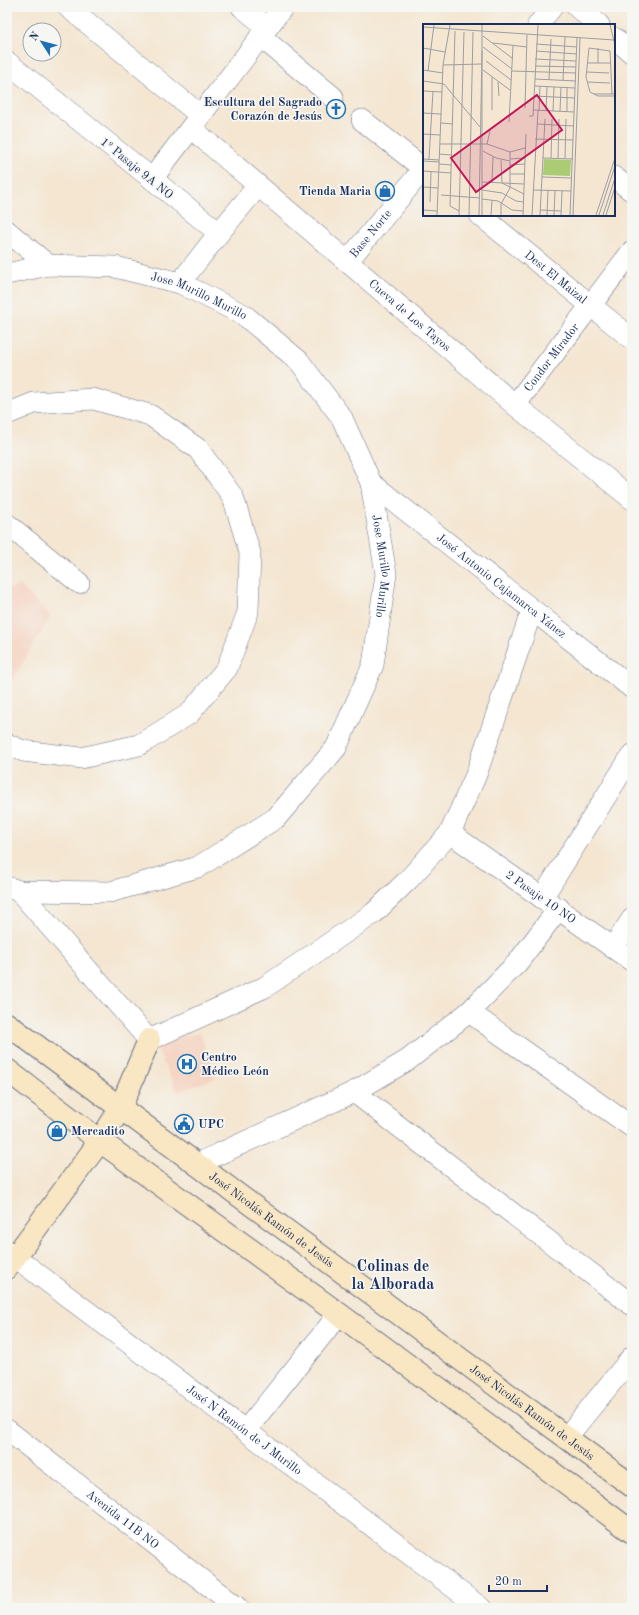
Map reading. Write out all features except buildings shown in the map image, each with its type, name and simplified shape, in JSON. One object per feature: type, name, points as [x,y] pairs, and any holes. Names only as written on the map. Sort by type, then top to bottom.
[{"type":"street","name":"Cueva de Los Tayos","points":[[68,7],[196,121],[258,186],[515,405],[632,499]]},
{"type":"street","points":[[242,7],[264,32],[333,97]]},
{"type":"street","points":[[152,179],[283,7]]},
{"type":"street","points":[[539,24],[552,7]]},
{"type":"street","points":[[577,7],[598,24]]},
{"type":"street","points":[[615,39],[632,53]]},
{"type":"street","name":"1º Pasaje 9A NO","points":[[7,62],[219,234]]},
{"type":"street","points":[[362,120],[423,168]]},
{"type":"street","name":"Base Norte","points":[[347,262],[423,170]]},
{"type":"street","points":[[615,178],[632,191]]},
{"type":"street","points":[[180,283],[258,186]]},
{"type":"street","name":"Dest El Maizal","points":[[481,216],[632,339]]},
{"type":"street","points":[[7,231],[48,265]]},
{"type":"street","name":"Condor Mirador","points":[[515,405],[632,251]]},
{"type":"street","name":"Jose Murillo Murillo","points":[[7,274],[48,265],[115,267],[180,283],[244,315],[299,361],[342,418],[371,483],[386,574],[373,665],[336,748],[276,818],[198,867],[110,892],[13,889]]},
{"type":"street","points":[[7,414],[34,403],[93,400],[150,415],[198,449],[233,497],[250,553],[248,612],[227,668],[189,714],[139,745],[81,758],[23,752],[7,744]]},
{"type":"street","name":"José Antonio Cajamarca Yánez","points":[[371,483],[632,688]]},
{"type":"street","points":[[7,524],[79,583]]},
{"type":"street","points":[[10,1259],[100,1142],[120,1109],[148,1040],[266,988],[374,913],[409,879],[450,833],[476,775],[532,610]]},
{"type":"street","points":[[197,1164],[354,1092],[408,1060],[469,1012],[518,962],[632,755]]},
{"type":"street","name":"2 Pasaje 10 NO","points":[[450,833],[632,961]]},
{"type":"street","points":[[13,889],[148,1040]]},
{"type":"street","points":[[613,948],[632,919]]},
{"type":"street","points":[[469,1012],[632,1127]]},
{"type":"street","name":"José Nicolás Ramón de Jesús","points":[[7,1024],[632,1486]]},
{"type":"street","points":[[7,1070],[100,1142],[339,1314],[632,1532]]},
{"type":"street","points":[[354,1092],[632,1305]]},
{"type":"street","name":"José N Ramón de J Murillo","points":[[10,1259],[246,1430],[481,1608]]},
{"type":"street","points":[[246,1430],[339,1314]]},
{"type":"street","points":[[566,1438],[632,1357]]},
{"type":"street","name":"Avenida 11B NO","points":[[7,1430],[238,1608]]},
{"type":"shaded area","points":[[20,585],[51,616],[7,688],[7,590]]},
{"type":"shaded area","name":"Centro Médico León","points":[[200,1033],[216,1078],[177,1092],[157,1049],[158,1045],[162,1040]]},
{"type":"place","name":"Escultura del Sagrado Corazón de Jesús","points":[[336,109]]},
{"type":"place","name":"Tienda Maria","points":[[385,191]]},
{"type":"place","name":"Centro Médico León","points":[[187,1064]]},
{"type":"place","name":"UPC","points":[[184,1124]]},
{"type":"place","name":"Mercadito","points":[[57,1131]]},
{"type":"district","name":"Colinas de la Alborada","points":[[393,1274]]}]
